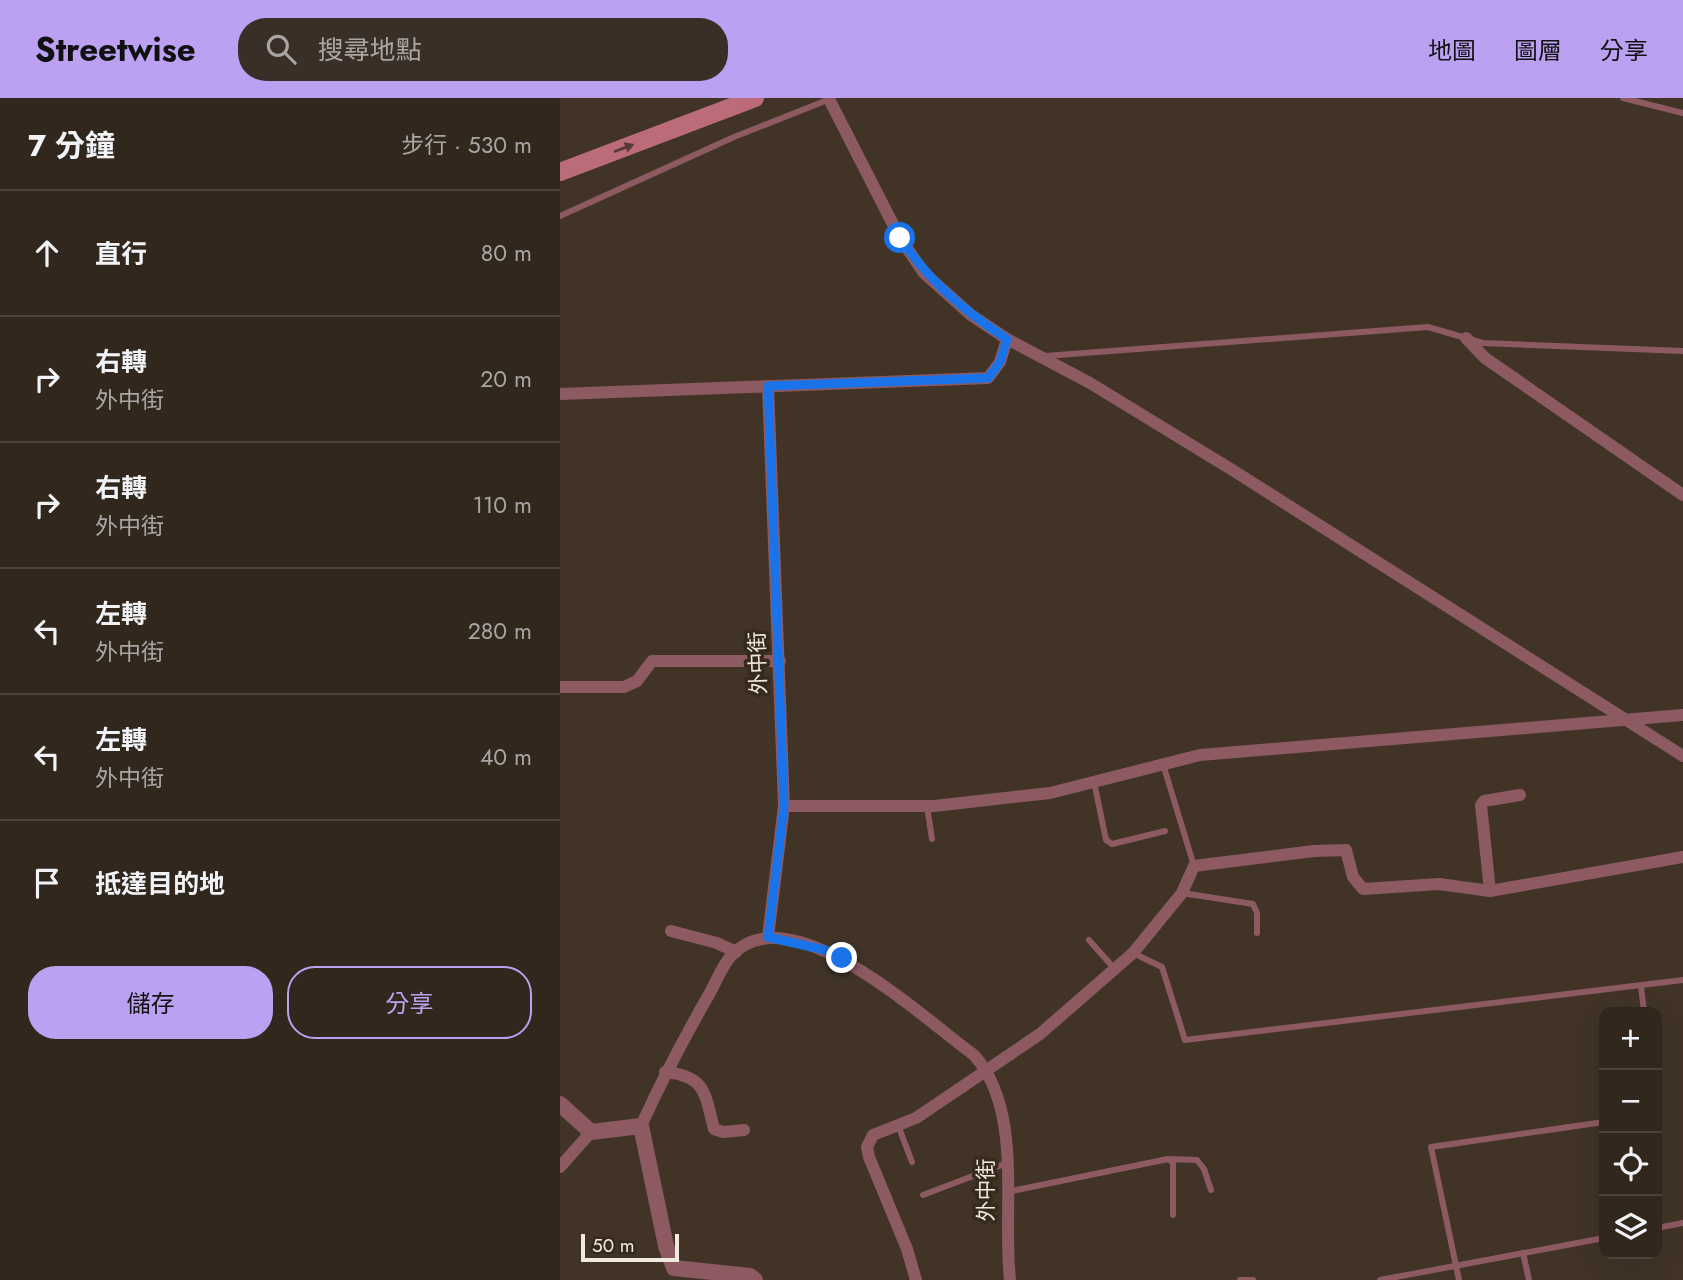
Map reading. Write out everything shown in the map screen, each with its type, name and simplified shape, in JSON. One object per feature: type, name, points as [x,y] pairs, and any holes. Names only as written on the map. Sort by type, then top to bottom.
[{"type":"main road","points":[[560,172],[755,98]]},
{"type":"street","points":[[830,98],[886,213],[924,272],[971,315],[1007,339],[1090,383],[1234,471],[1683,756]]},
{"type":"street","points":[[1466,338],[1485,358],[1683,495]]},
{"type":"street","points":[[560,394],[988,378],[1000,362],[1007,339]]},
{"type":"street","name":"外中街","points":[[768,386],[784,806],[768,937],[829,951],[855,964],[974,1055],[986,1069],[1006,1129],[1010,1280]]},
{"type":"street","points":[[560,687],[624,687],[637,681],[652,661],[779,661]]},
{"type":"street","points":[[784,806],[927,806],[1050,793],[1199,755],[1683,715]]},
{"type":"street","points":[[1490,891],[1481,805],[1484,801],[1520,795]]},
{"type":"street","points":[[916,1280],[867,1147],[873,1135],[916,1118],[1040,1034],[1113,967],[1133,953],[1182,893],[1194,866],[1314,851],[1346,850],[1353,877],[1363,889],[1440,884],[1490,891],[1683,857]]},
{"type":"street","points":[[671,930],[717,943],[736,953]]},
{"type":"street","points":[[755,1280],[750,1276],[674,1268],[666,1246],[641,1126],[665,1072],[731,956],[756,939],[768,937]]},
{"type":"street","points":[[665,1072],[680,1073],[697,1082],[705,1091],[714,1129],[723,1132],[744,1130]]},
{"type":"street","points":[[560,1104],[591,1132]]},
{"type":"street","points":[[560,1167],[591,1132],[641,1126]]},
{"type":"lane","points":[[560,216],[734,137],[830,98]]},
{"type":"lane","points":[[1623,98],[1683,113]]},
{"type":"lane","points":[[1039,356],[1428,327],[1483,343],[1683,351]]},
{"type":"lane","points":[[1163,764],[1194,866]]},
{"type":"lane","points":[[1094,780],[1106,840],[1112,844],[1165,831]]},
{"type":"lane","points":[[927,806],[932,839]]},
{"type":"lane","points":[[1182,893],[1253,904],[1257,913],[1257,933]]},
{"type":"lane","points":[[1089,940],[1113,967]]},
{"type":"lane","points":[[1133,953],[1162,967],[1185,1040],[1683,980]]},
{"type":"lane","points":[[1641,986],[1643,1007]]},
{"type":"lane","points":[[1459,1280],[1431,1147],[1599,1123]]},
{"type":"lane","points":[[898,1125],[912,1162]]},
{"type":"lane","points":[[1168,1159],[1172,1163],[1173,1215]]},
{"type":"lane","points":[[1007,1192],[1168,1159],[1197,1160],[1204,1169],[1211,1190]]},
{"type":"lane","points":[[923,1195],[1007,1163]]},
{"type":"lane","points":[[1662,1227],[1683,1223]]},
{"type":"lane","points":[[1380,1280],[1599,1239]]},
{"type":"lane","points":[[1523,1253],[1529,1280]]},
{"type":"lane","points":[[1240,1280],[1253,1280]]},
{"type":"route","points":[[842,958],[829,951],[768,937],[784,806],[768,386],[988,378],[1000,362],[1007,339],[971,315],[924,272],[900,238]]}]
